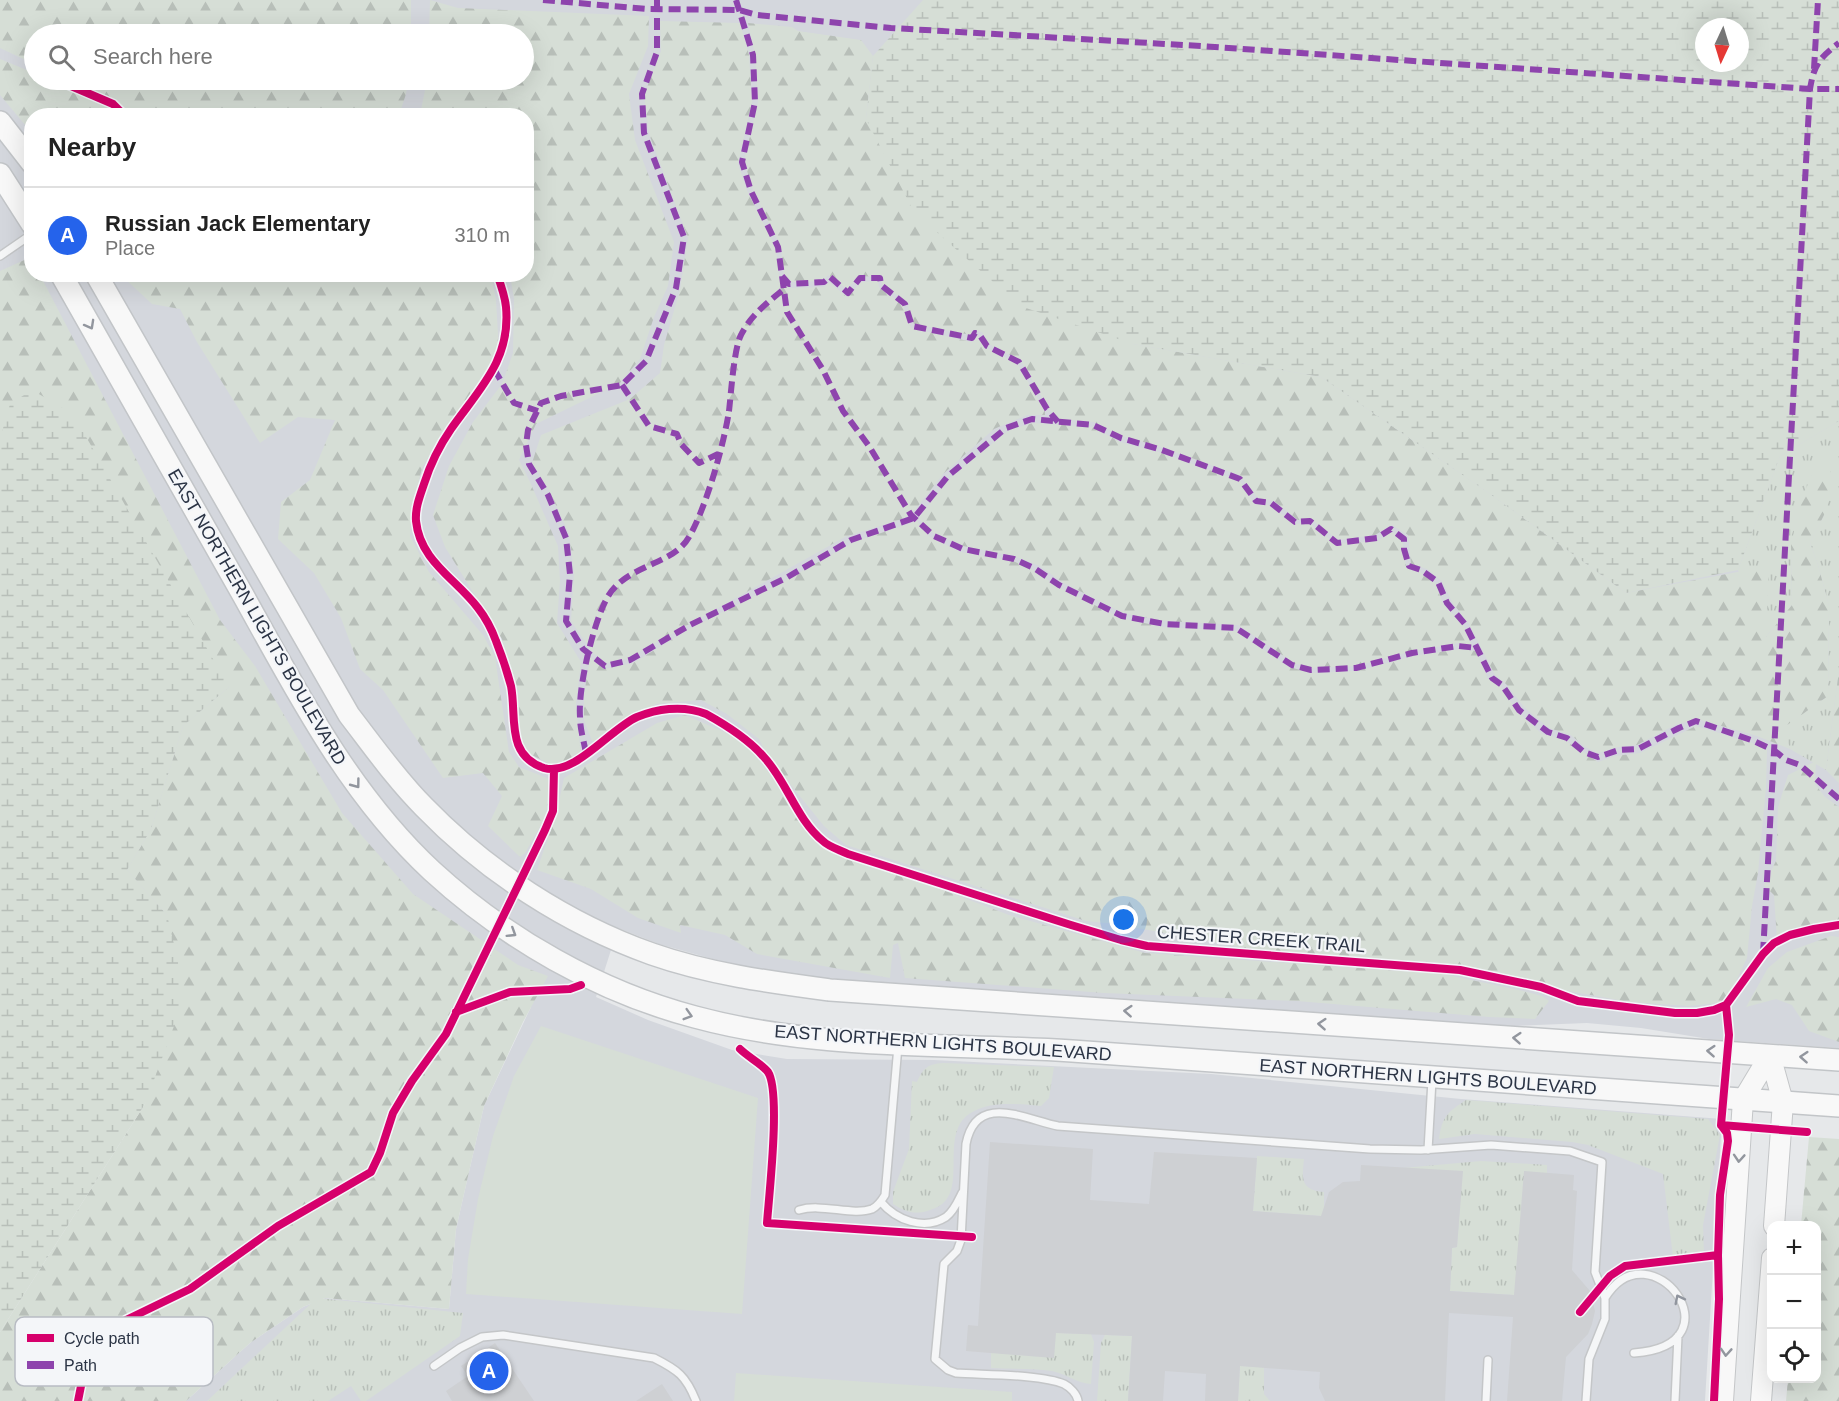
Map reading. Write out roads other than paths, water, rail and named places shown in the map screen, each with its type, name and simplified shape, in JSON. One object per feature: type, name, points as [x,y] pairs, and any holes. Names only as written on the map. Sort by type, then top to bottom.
[{"type":"main road","points":[[0,122],[24,154]]},
{"type":"main road","points":[[0,174],[24,212]]},
{"type":"main road","name":"EAST NORTHERN LIGHTS BOULEVARD","points":[[66,282],[329,745],[355,783],[392,829],[432,871],[504,927],[544,953],[641,1000],[694,1017],[752,1030],[819,1038],[898,1044],[1058,1050],[1839,1106]]},
{"type":"main road","name":"EAST NORTHERN LIGHTS BOULEVARD","points":[[101,282],[350,715],[387,766],[423,807],[463,843],[548,904],[596,930],[652,954],[707,970],[830,990],[1839,1060]]},
{"type":"main road","points":[[1723,1401],[1743,1100],[1770,1055]]},
{"type":"main road","points":[[1770,1055],[1783,1102],[1774,1221]]},
{"type":"main road","points":[[1761,1401],[1771,1275]]},
{"type":"lane","points":[[0,256],[24,240]]},
{"type":"lane","points":[[799,1209],[808,1207],[873,1209],[885,1195],[898,1044]]},
{"type":"lane","points":[[1428,1150],[1432,1077]]},
{"type":"lane","points":[[1078,1401],[1077,1395],[1066,1385],[1051,1380],[956,1373],[948,1370],[935,1359],[944,1264],[957,1251],[961,1240],[968,1132],[972,1124],[996,1111],[1058,1126],[1360,1148],[1428,1150],[1491,1145],[1570,1151],[1602,1162],[1595,1272],[1605,1298],[1605,1319],[1589,1359],[1586,1401]]},
{"type":"lane","points":[[880,1202],[890,1213],[903,1220],[920,1223],[936,1222],[947,1216],[954,1208],[963,1191]]},
{"type":"lane","points":[[1605,1298],[1611,1288],[1630,1277],[1641,1275],[1655,1277],[1678,1293],[1685,1316],[1678,1336],[1662,1348],[1634,1353]]},
{"type":"lane","points":[[434,1366],[460,1348],[482,1337],[503,1335],[654,1358],[676,1369],[689,1383],[696,1401]]},
{"type":"lane","points":[[1675,1401],[1678,1336]]},
{"type":"lane","points":[[1486,1401],[1488,1360]]},
{"type":"place","name":"Russian Jack Elementary","points":[[489,1371]]}]
